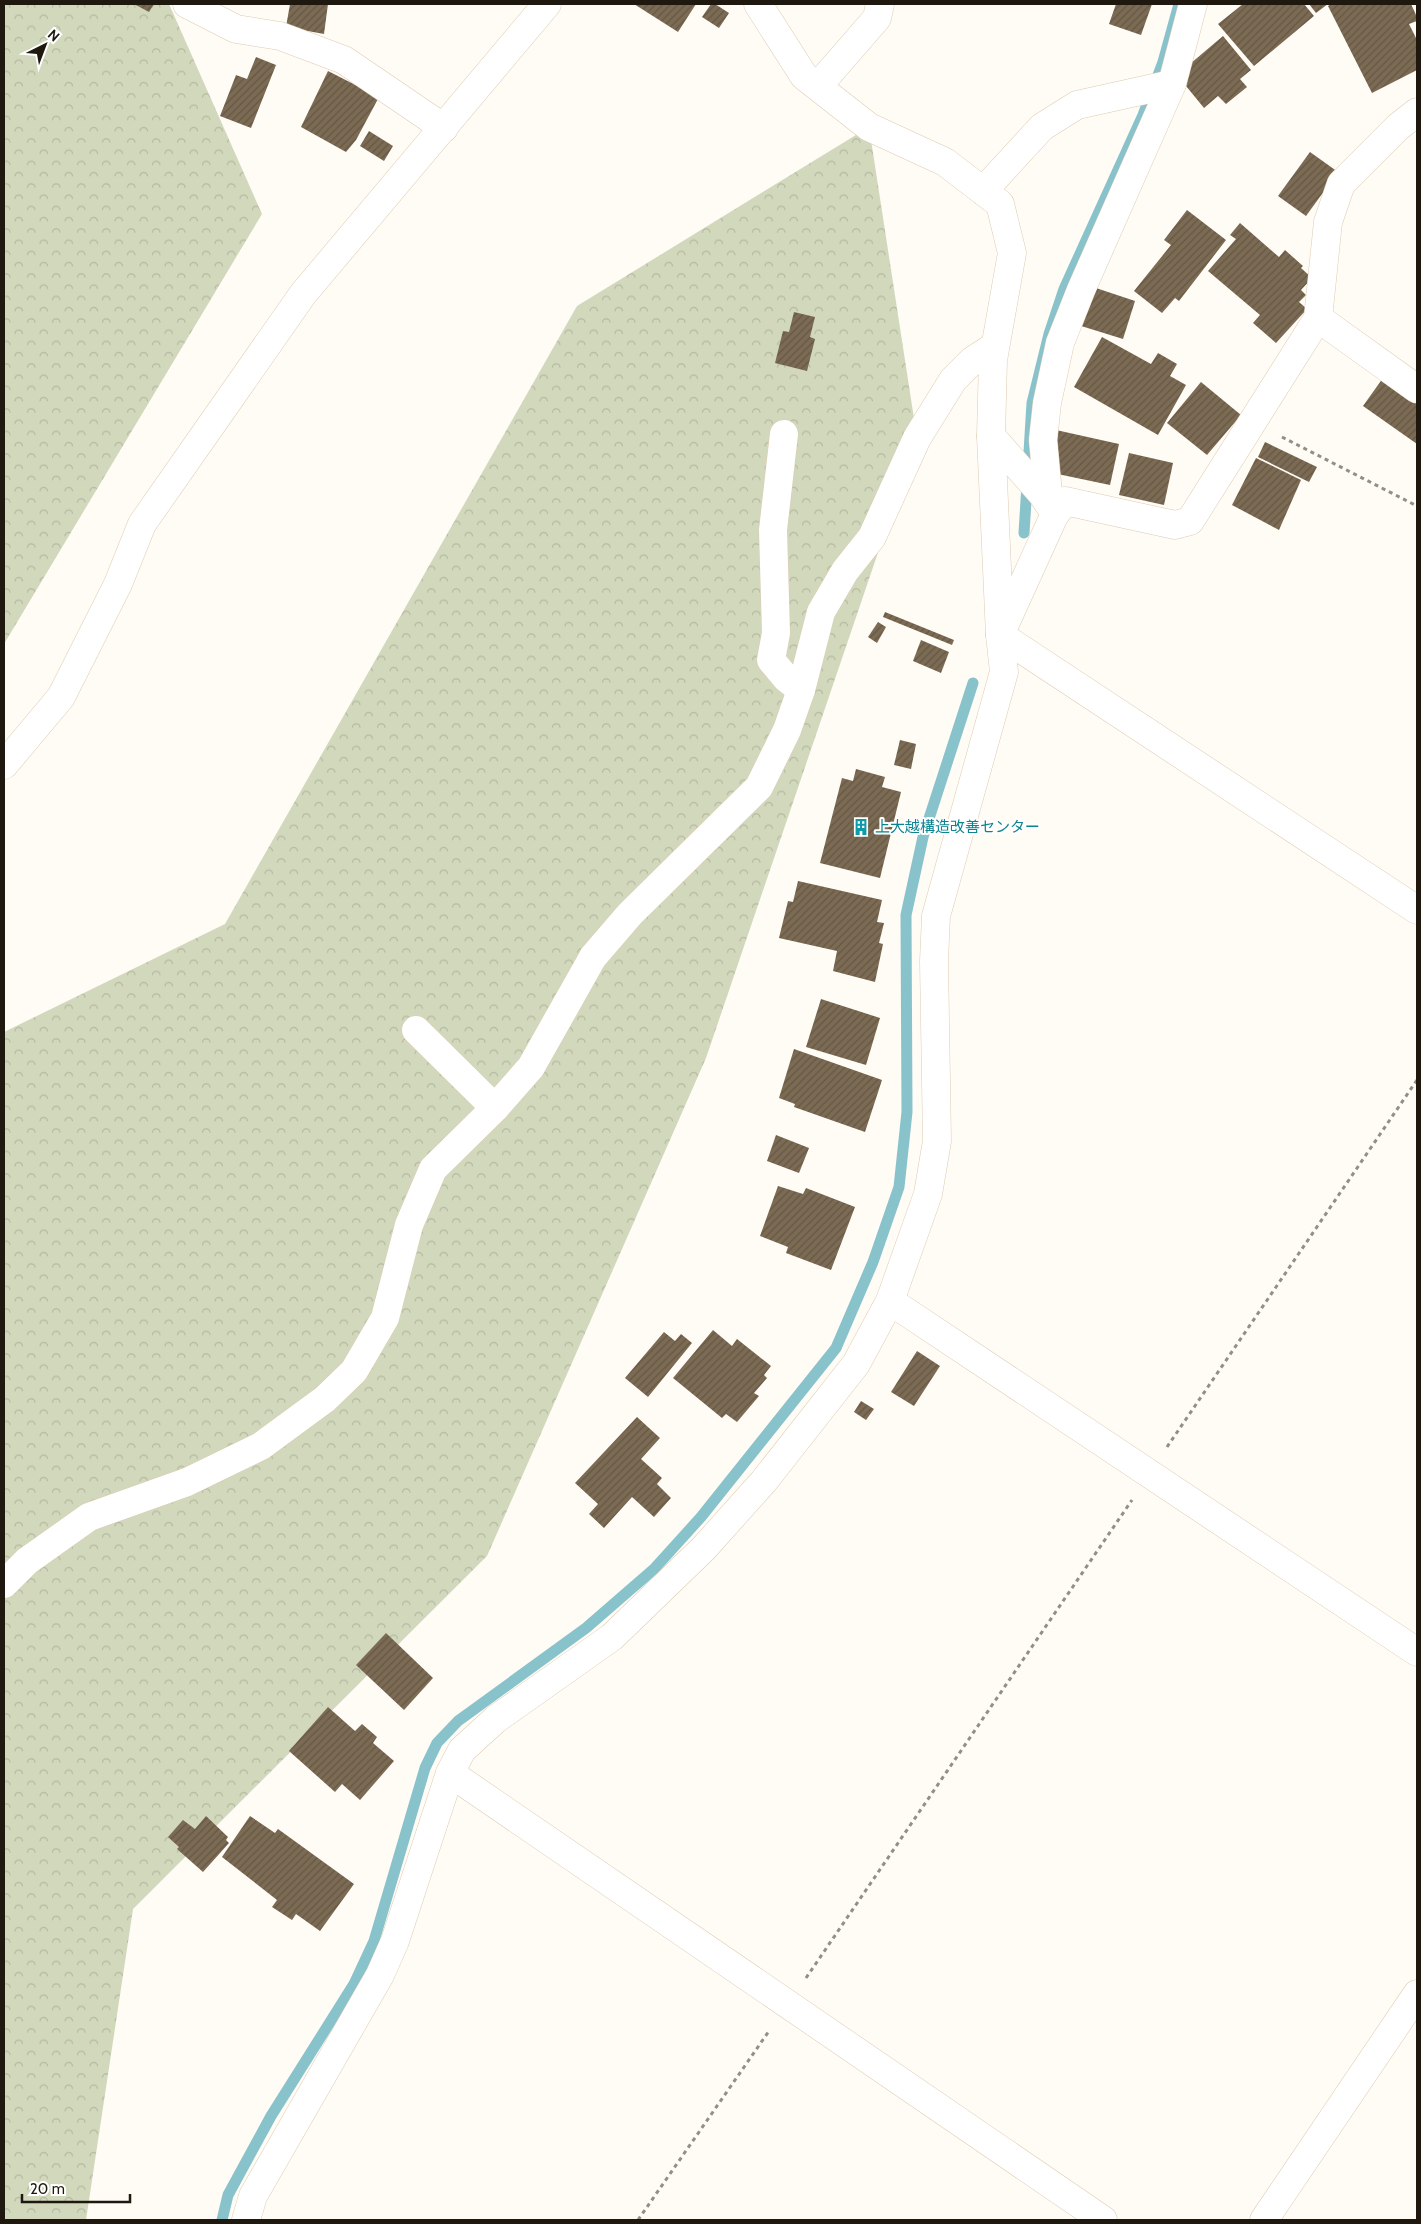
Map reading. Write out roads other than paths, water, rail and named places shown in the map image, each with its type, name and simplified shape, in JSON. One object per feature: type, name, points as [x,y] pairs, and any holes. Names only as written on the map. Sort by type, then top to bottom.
[{"type":"street","points":[[187,4],[236,29],[280,36],[344,60],[444,128]]},
{"type":"street","points":[[4,765],[61,697],[118,584],[142,524],[303,294],[547,4]]},
{"type":"street","points":[[246,2220],[253,2196],[380,1975],[395,1940],[450,1773],[462,1750],[496,1718],[612,1637],[704,1548],[764,1480],[856,1364],[890,1301],[928,1194],[937,1142],[934,961],[936,916],[1004,672],[1000,635],[991,436],[993,360],[1012,253],[1000,204],[945,162],[869,127],[804,76],[758,4]]},
{"type":"street","points":[[818,86],[877,18],[880,4]]},
{"type":"street","points":[[1000,635],[1048,505],[1043,440],[1047,404],[1060,343],[1158,87],[1193,4]]},
{"type":"street","points":[[983,191],[1042,127],[1077,105],[1158,87]]},
{"type":"street","points":[[1048,505],[1065,501],[1175,525],[1190,521],[1318,318],[1328,222],[1341,184],[1398,127],[1417,112]]},
{"type":"street","points":[[1318,318],[1417,389]]},
{"type":"street","points":[[4,1584],[27,1561],[89,1517],[187,1482],[260,1446],[325,1399],[354,1371],[386,1318],[409,1225],[433,1169],[495,1108],[531,1067],[593,957],[630,914],[759,787],[786,730],[801,690],[821,612],[845,571],[872,537],[917,438],[953,380],[972,362],[996,346]]},
{"type":"street","points":[[784,434],[773,530],[776,633],[771,660],[786,678],[801,690]]},
{"type":"street","points":[[991,436],[1048,505]]},
{"type":"street","points":[[1000,635],[1417,910]]},
{"type":"street","points":[[416,1030],[495,1108]]},
{"type":"street","points":[[890,1301],[1417,1652]]},
{"type":"street","points":[[450,1773],[1103,2220]]},
{"type":"street","points":[[1264,2220],[1417,1994]]},
{"type":"waterway","points":[[1024,533],[1032,403],[1049,334],[1064,289],[1143,115],[1163,62],[1179,4]]},
{"type":"waterway","points":[[222,2220],[228,2195],[271,2116],[354,1984],[374,1941],[425,1768],[437,1743],[458,1721],[586,1628],[654,1569],[701,1517],[836,1348],[873,1262],[899,1187],[907,1112],[906,915],[923,837],[973,683]]},
{"type":"place","name":"上大越構造改善センター","points":[[861,827]]}]
